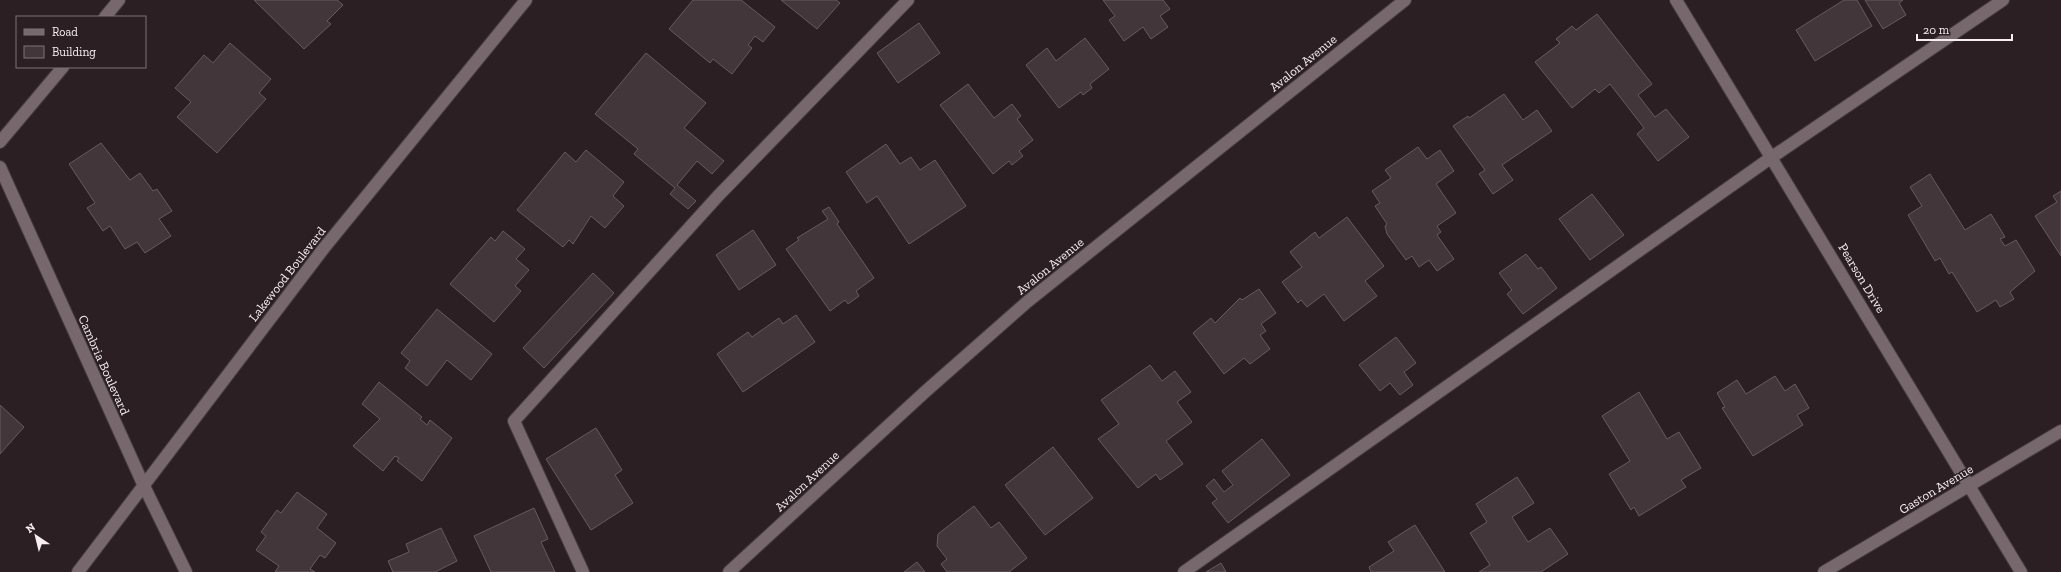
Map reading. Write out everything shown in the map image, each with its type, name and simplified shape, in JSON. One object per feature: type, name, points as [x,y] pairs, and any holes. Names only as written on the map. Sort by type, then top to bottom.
[{"type":"street","points":[[106,16],[119,0]]},
{"type":"street","name":"Lakewood Boulevard","points":[[78,572],[143,484],[324,248],[526,0]]},
{"type":"street","points":[[583,572],[514,421],[718,196],[908,0]]},
{"type":"street","name":"Avalon Avenue","points":[[729,572],[926,391],[1027,302],[1405,0]]},
{"type":"street","name":"Pearson Drive","points":[[1676,0],[1970,485],[2021,572]]},
{"type":"street","points":[[1184,572],[1772,157],[2003,0]]},
{"type":"street","points":[[0,142],[62,68]]},
{"type":"street","name":"Cambria Boulevard","points":[[0,167],[143,484],[186,572]]},
{"type":"street","name":"Gaston Avenue","points":[[1824,572],[2061,430]]},
{"type":"building","points":[[254,0],[337,0],[343,5],[327,21],[331,24],[304,49]]},
{"type":"building","points":[[693,0],[741,0],[775,27],[763,42],[755,36],[748,45],[752,48],[732,74],[713,59],[710,63],[669,29]]},
{"type":"building","points":[[781,0],[836,0],[840,3],[817,29]]},
{"type":"building","points":[[1103,0],[1163,0],[1170,9],[1160,16],[1168,27],[1151,39],[1143,27],[1124,41],[1109,20],[1115,16]]},
{"type":"building","points":[[1844,0],[1857,0],[1872,26],[1815,61],[1796,30]]},
{"type":"building","points":[[1865,0],[1903,0],[1899,3],[1906,15],[1883,29]]},
{"type":"building","points":[[1597,14],[1652,84],[1638,95],[1655,117],[1666,109],[1689,137],[1658,161],[1637,134],[1644,128],[1610,84],[1599,93],[1595,89],[1572,108],[1535,62],[1560,43],[1556,39],[1572,26],[1576,30]]},
{"type":"building","points":[[919,23],[940,53],[898,83],[877,53]]},
{"type":"building","points":[[1085,38],[1109,69],[1090,84],[1092,88],[1083,95],[1081,92],[1059,108],[1026,65],[1047,48],[1056,61]]},
{"type":"building","points":[[230,43],[271,79],[259,93],[266,99],[217,153],[177,117],[191,102],[175,88],[204,55],[213,63]]},
{"type":"building","points":[[646,53],[706,103],[684,128],[724,161],[712,174],[697,161],[677,185],[696,201],[688,209],[670,194],[675,188],[634,154],[638,149],[595,114]]},
{"type":"building","points":[[968,84],[994,118],[1012,104],[1021,116],[1017,119],[1033,140],[1019,151],[1023,156],[1012,165],[1009,161],[993,174],[940,105]]},
{"type":"building","points":[[1504,94],[1523,120],[1537,110],[1552,131],[1502,165],[1513,180],[1493,194],[1479,174],[1485,170],[1453,126],[1468,116],[1469,118]]},
{"type":"building","points":[[101,143],[130,180],[140,173],[153,191],[157,189],[172,211],[159,219],[171,236],[145,253],[137,242],[125,249],[110,226],[103,231],[87,208],[95,203],[69,164]]},
{"type":"building","points":[[886,144],[900,164],[911,157],[920,170],[935,160],[966,206],[909,244],[877,196],[867,203],[846,172]]},
{"type":"building","points":[[1418,147],[1427,159],[1440,150],[1454,171],[1436,184],[1456,213],[1437,226],[1441,232],[1437,235],[1454,259],[1437,271],[1429,260],[1419,267],[1412,256],[1406,260],[1387,234],[1385,226],[1387,224],[1375,206],[1380,203],[1372,191],[1391,178],[1385,170]]},
{"type":"building","points":[[586,150],[624,182],[613,196],[624,206],[605,228],[591,216],[573,244],[569,240],[563,247],[517,210],[565,152],[576,162]]},
{"type":"building","points":[[1930,174],[1965,230],[1991,214],[2005,237],[2000,239],[2005,246],[2016,240],[2035,271],[2010,292],[2014,299],[2000,307],[1996,300],[1977,312],[1952,272],[1949,274],[1940,258],[1935,261],[1908,215],[1922,206],[1910,187]]},
{"type":"building","points":[[2061,191],[2061,256],[2035,216],[2057,202],[2053,196]]},
{"type":"building","points":[[1592,194],[1624,235],[1590,260],[1559,219]]},
{"type":"building","points":[[829,207],[839,222],[837,224],[874,278],[856,291],[859,296],[848,304],[845,300],[830,311],[786,249],[799,240],[797,238],[828,219],[822,211]]},
{"type":"building","points":[[1347,217],[1384,266],[1365,281],[1377,296],[1344,321],[1324,294],[1307,307],[1301,300],[1298,303],[1282,282],[1302,267],[1290,252],[1315,232],[1319,238]]},
{"type":"building","points":[[753,230],[776,265],[739,290],[716,255]]},
{"type":"building","points":[[503,231],[525,249],[516,259],[529,270],[515,286],[521,291],[494,322],[450,284],[491,237],[495,241]]},
{"type":"building","points":[[1526,254],[1538,269],[1541,267],[1557,288],[1523,314],[1507,294],[1512,290],[1499,273]]},
{"type":"building","points":[[593,273],[614,293],[544,368],[523,348]]},
{"type":"building","points":[[1259,289],[1276,313],[1261,324],[1266,331],[1260,335],[1270,349],[1250,364],[1244,358],[1224,374],[1193,333],[1211,318],[1215,323],[1240,298],[1242,300]]},
{"type":"building","points":[[437,309],[492,354],[471,380],[447,360],[427,386],[405,368],[410,361],[401,353]]},
{"type":"building","points":[[796,315],[815,342],[743,392],[717,354],[748,332],[752,337],[779,318],[783,324]]},
{"type":"building","points":[[1396,337],[1416,363],[1404,372],[1413,385],[1400,395],[1390,383],[1380,391],[1359,365]]},
{"type":"building","points":[[1150,365],[1162,381],[1175,371],[1191,392],[1177,402],[1192,422],[1166,441],[1183,464],[1160,480],[1156,474],[1138,488],[1098,439],[1119,424],[1101,400]]},
{"type":"building","points":[[1775,376],[1785,391],[1795,384],[1809,408],[1797,415],[1803,425],[1753,456],[1722,408],[1725,407],[1717,393],[1737,380],[1746,394]]},
{"type":"building","points":[[379,382],[422,417],[420,419],[427,425],[430,420],[452,438],[422,481],[397,461],[399,458],[395,456],[383,471],[353,446],[380,419],[362,404]]},
{"type":"building","points":[[1639,392],[1667,439],[1679,432],[1701,468],[1681,480],[1686,487],[1639,516],[1634,507],[1631,510],[1609,474],[1630,461],[1602,416]]},
{"type":"building","points":[[0,405],[24,427],[0,454]]},
{"type":"building","points":[[596,428],[622,470],[615,475],[633,503],[591,530],[546,459]]},
{"type":"building","points":[[1262,439],[1290,475],[1228,523],[1212,503],[1217,499],[1206,486],[1214,479],[1224,492],[1233,485],[1222,471]]},
{"type":"building","points":[[1053,447],[1093,498],[1045,535],[1005,485]]},
{"type":"building","points":[[1517,477],[1534,503],[1512,517],[1528,542],[1550,528],[1568,554],[1541,572],[1479,572],[1490,565],[1470,533],[1487,522],[1476,504]]},
{"type":"building","points":[[297,492],[327,514],[317,528],[336,543],[325,558],[320,555],[310,569],[315,572],[275,572],[279,566],[256,550],[266,536],[261,532],[277,510],[281,513]]},
{"type":"building","points":[[974,506],[991,528],[999,522],[1027,558],[1009,572],[947,572],[941,564],[947,559],[937,546],[938,534]]},
{"type":"building","points":[[534,508],[548,539],[541,542],[555,572],[491,572],[474,536]]},
{"type":"building","points":[[1415,525],[1445,572],[1371,572],[1369,567],[1394,551],[1388,542]]},
{"type":"building","points":[[441,528],[457,561],[435,572],[393,572],[388,561],[409,552],[406,544]]},
{"type":"building","points":[[917,562],[925,572],[904,572]]},
{"type":"building","points":[[1221,563],[1226,572],[1206,572]]}]
